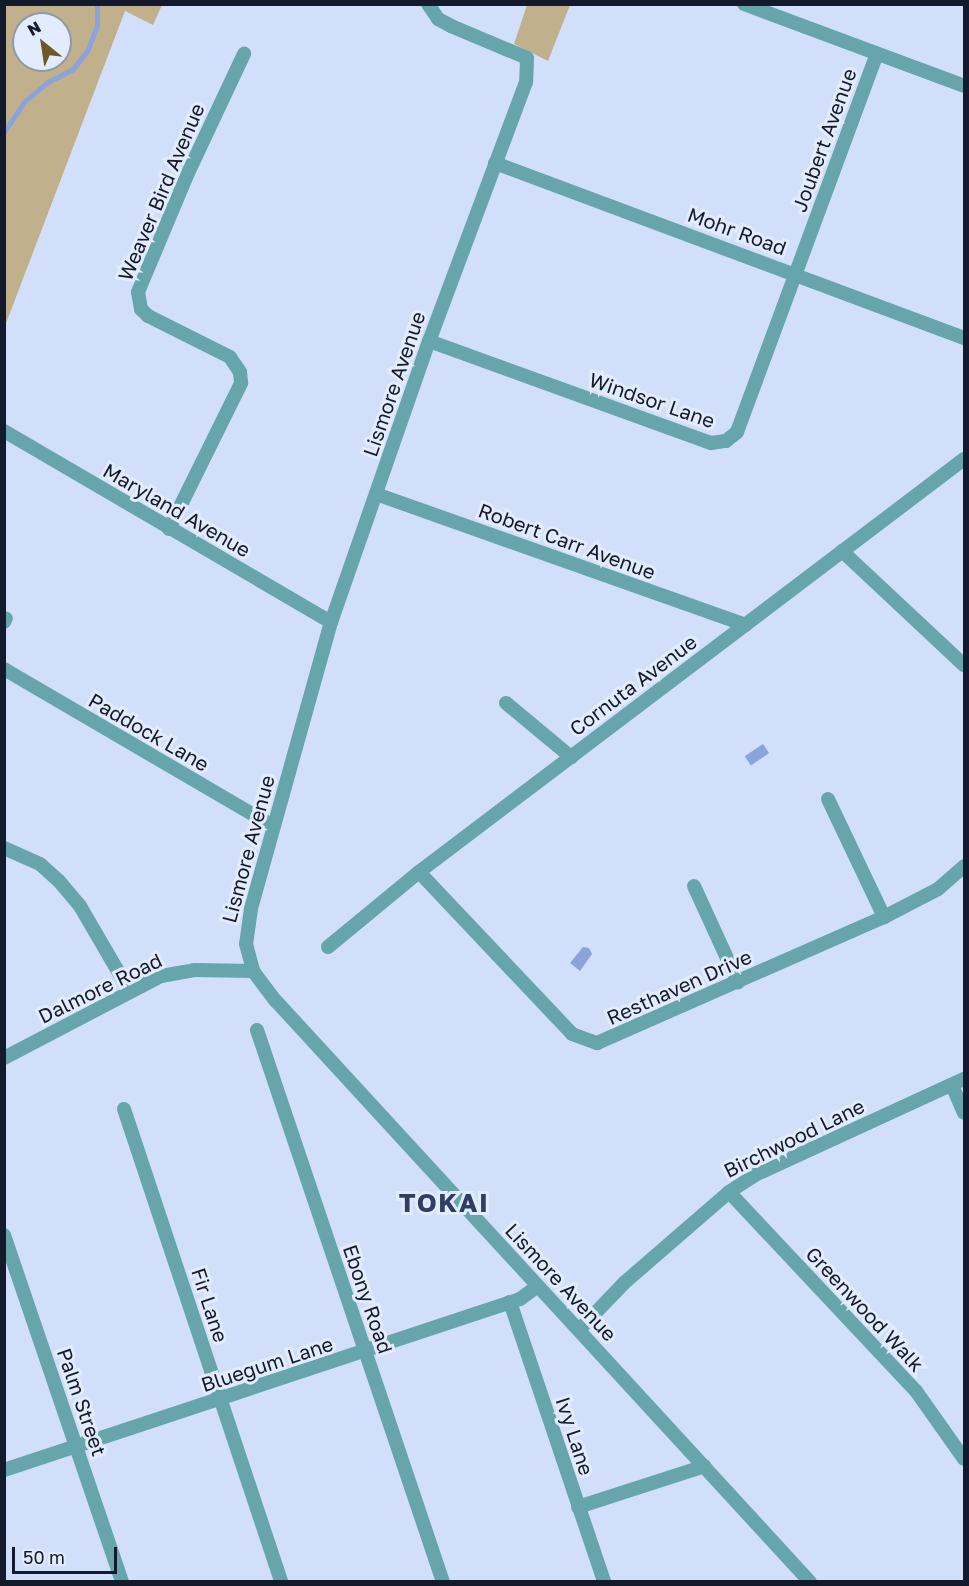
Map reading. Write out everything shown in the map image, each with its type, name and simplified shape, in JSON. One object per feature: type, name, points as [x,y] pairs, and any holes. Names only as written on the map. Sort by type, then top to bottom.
[{"type":"street","name":"Lismore Avenue","points":[[428,4],[438,18],[451,26],[527,58],[526,82],[429,341],[332,622],[273,826],[246,934],[254,971],[276,1001],[810,1581]]},
{"type":"street","points":[[744,4],[964,86]]},
{"type":"street","name":"Weaver Bird Avenue","points":[[169,529],[241,383],[240,372],[230,357],[148,315],[141,309],[138,292],[188,172],[244,54]]},
{"type":"street","name":"Joubert Avenue","points":[[796,274],[877,54]]},
{"type":"street","name":"Mohr Road","points":[[495,163],[964,338]]},
{"type":"street","name":"Windsor Lane","points":[[429,341],[711,443],[726,441],[737,432],[796,274]]},
{"type":"street","name":"Maryland Avenue","points":[[4,430],[169,529],[332,622]]},
{"type":"street","name":"Cornuta Avenue","points":[[328,947],[419,872],[964,459]]},
{"type":"street","name":"Robert Carr Avenue","points":[[376,494],[745,625]]},
{"type":"street","points":[[842,551],[964,664]]},
{"type":"street","name":"Paddock Lane","points":[[5,671],[273,826]]},
{"type":"street","points":[[506,703],[571,757]]},
{"type":"street","points":[[828,799],[884,917]]},
{"type":"street","points":[[4,848],[40,864],[59,881],[80,906],[129,992]]},
{"type":"street","name":"Resthaven Drive","points":[[419,872],[572,1034],[583,1040],[597,1043],[884,917],[962,874]]},
{"type":"street","points":[[694,886],[738,982]]},
{"type":"street","name":"Dalmore Road","points":[[4,1058],[129,992],[178,971],[254,971]]},
{"type":"street","name":"Ebony Road","points":[[257,1029],[443,1581]]},
{"type":"street","points":[[958,1082],[964,1113]]},
{"type":"street","name":"Birchwood Lane","points":[[579,1330],[624,1283],[729,1192],[755,1175],[958,1082]]},
{"type":"street","name":"Fir Lane","points":[[124,1109],[281,1581]]},
{"type":"street","name":"Greenwood Walk","points":[[729,1192],[916,1391],[964,1459]]},
{"type":"street","name":"Palm Street","points":[[4,1235],[122,1581]]},
{"type":"street","name":"Bluegum Lane","points":[[4,1470],[365,1352],[510,1302],[538,1286]]},
{"type":"street","name":"Ivy Lane","points":[[510,1302],[604,1581]]},
{"type":"street","points":[[579,1507],[705,1466]]},
{"type":"shaded area","points":[[5,5],[162,5],[153,25],[125,11],[5,326]]},
{"type":"shaded area","points":[[527,5],[570,5],[548,61],[514,44]]},
{"type":"water","points":[[763,744],[769,753],[751,765],[745,756]]},
{"type":"water","points":[[583,947],[589,948],[592,954],[580,971],[570,963]]},
{"type":"waterway","points":[[4,132],[24,102],[48,82],[73,69],[87,51],[97,26],[97,4]]},
{"type":"district","name":"TOKAI","points":[[444,1203]]}]
